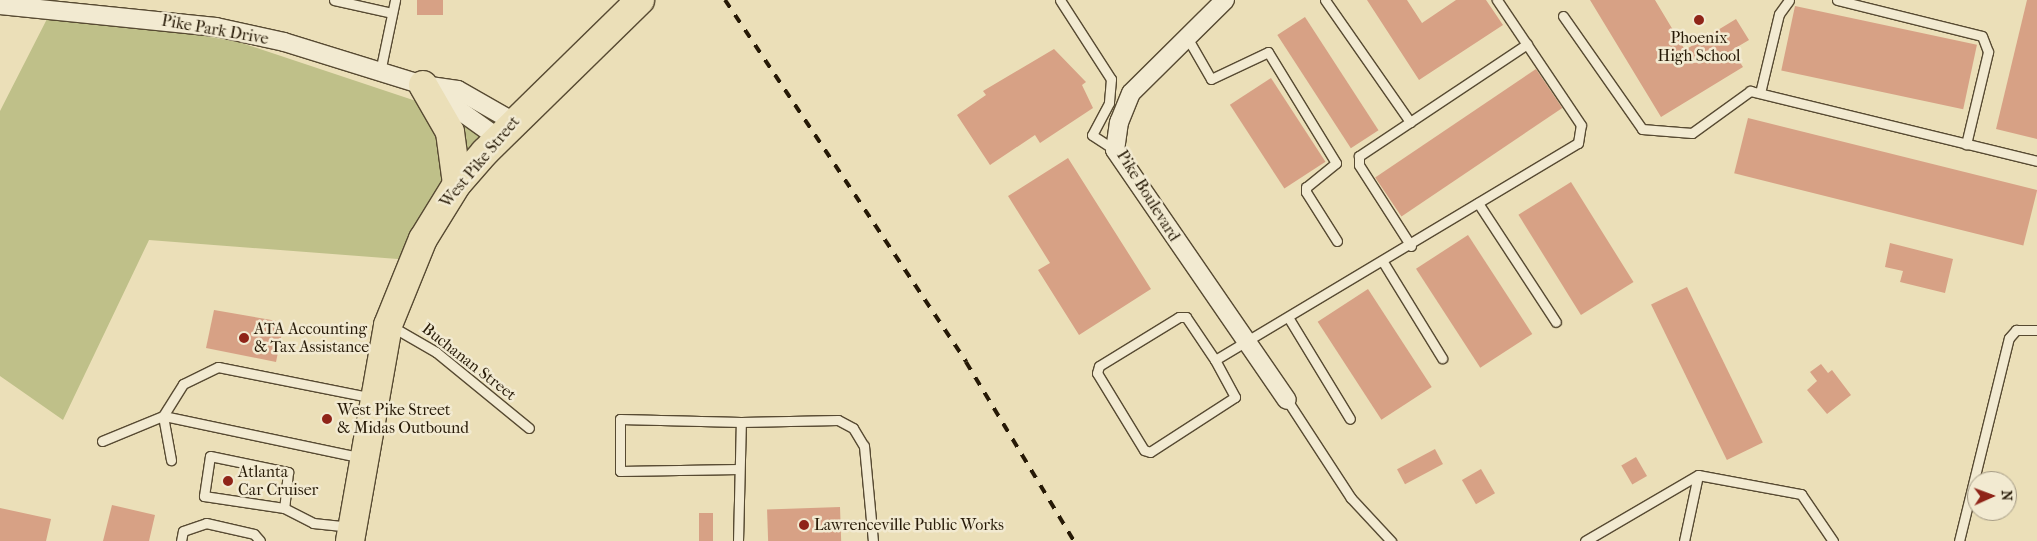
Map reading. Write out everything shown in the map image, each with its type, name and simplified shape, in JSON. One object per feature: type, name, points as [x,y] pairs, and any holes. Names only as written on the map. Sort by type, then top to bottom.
[{"type":"main road","name":"West Pike Street","points":[[351,534],[373,398],[388,325],[413,258],[457,184],[506,130],[640,0]]},
{"type":"main road","points":[[423,85],[450,132],[457,184]]},
{"type":"street","name":"Pike Boulevard","points":[[1225,0],[1188,39],[1131,93],[1119,122],[1115,150],[1244,341],[1287,400]]},
{"type":"street","name":"Pike Park Drive","points":[[0,5],[54,4],[216,27],[284,42],[423,85],[469,94],[506,130]]},
{"type":"lane","points":[[334,0],[392,13]]},
{"type":"lane","points":[[380,72],[395,0]]},
{"type":"lane","points":[[1060,0],[1111,79],[1109,103],[1092,135],[1115,150]]},
{"type":"lane","points":[[1325,0],[1410,122]]},
{"type":"lane","points":[[1215,360],[1244,341],[1411,246],[1578,143],[1582,124],[1497,0]]},
{"type":"lane","points":[[1760,93],[1779,14],[1789,0]]},
{"type":"lane","points":[[1836,0],[1982,36],[1988,52],[1966,144]]},
{"type":"lane","points":[[1563,16],[1642,129],[1692,133],[1750,91],[2037,161]]},
{"type":"lane","points":[[1188,39],[1211,79],[1268,52],[1336,163],[1306,192],[1336,241]]},
{"type":"lane","points":[[1411,246],[1359,165],[1359,156],[1527,44]]},
{"type":"lane","points":[[1478,203],[1556,322]]},
{"type":"lane","points":[[1383,262],[1442,358]]},
{"type":"lane","points":[[1179,317],[1186,317],[1215,360],[1234,397],[1150,452],[1144,450],[1097,373],[1099,366],[1179,317]]},
{"type":"lane","points":[[1288,317],[1350,419]]},
{"type":"lane","name":"Buchanan Street","points":[[388,325],[436,352],[529,428]]},
{"type":"lane","points":[[1959,541],[2009,338],[2016,330],[2037,330]]},
{"type":"lane","points":[[171,460],[163,416],[183,384],[218,367],[373,398]]},
{"type":"lane","points":[[1287,400],[1351,498],[1391,541]]},
{"type":"lane","points":[[102,441],[163,416],[363,458]]},
{"type":"lane","points":[[739,469],[620,471],[620,419],[741,422],[838,420],[853,428],[864,446],[873,541]]},
{"type":"lane","points":[[738,541],[741,422]]},
{"type":"lane","points":[[284,508],[288,472],[210,456],[204,496],[284,508],[313,523],[351,534]]},
{"type":"lane","points":[[1585,541],[1698,475],[1802,494],[1834,541]]},
{"type":"lane","points":[[1684,541],[1698,475]]},
{"type":"lane","points":[[181,541],[183,531],[206,523],[254,534],[260,541]]},
{"type":"green space","points":[[48,17],[179,22],[488,125],[411,260],[149,240],[63,420],[0,376],[0,111]]},
{"type":"building","points":[[417,0],[443,0],[443,15],[417,15]]},
{"type":"building","points":[[1367,0],[1407,0],[1422,23],[1456,0],[1486,0],[1503,25],[1419,80]]},
{"type":"building","points":[[1590,0],[1655,0],[1685,50],[1736,19],[1749,40],[1732,50],[1743,67],[1661,117]]},
{"type":"building","points":[[2027,0],[2037,0],[2037,139],[1996,129]]},
{"type":"building","points":[[1795,6],[1977,45],[1963,109],[1781,71]]},
{"type":"building","points":[[1305,17],[1379,130],[1351,148],[1277,35]]},
{"type":"building","points":[[1054,49],[1086,82],[1082,85],[1093,108],[1040,143],[1035,135],[990,165],[957,115],[986,95],[983,91]]},
{"type":"building","points":[[1536,69],[1562,108],[1401,216],[1375,177]]},
{"type":"building","points":[[1271,78],[1325,162],[1284,189],[1230,105]]},
{"type":"building","points":[[1748,118],[2037,190],[2023,245],[1734,173]]},
{"type":"building","points":[[1068,158],[1151,289],[1079,335],[1038,270],[1050,263],[1008,196]]},
{"type":"building","points":[[1571,182],[1634,282],[1581,315],[1518,215]]},
{"type":"building","points":[[1468,235],[1532,334],[1480,368],[1416,269]]},
{"type":"building","points":[[1890,243],[1953,259],[1945,293],[1900,282],[1903,271],[1885,267]]},
{"type":"building","points":[[1687,287],[1763,442],[1727,460],[1651,305]]},
{"type":"building","points":[[1368,289],[1432,387],[1381,420],[1318,322]]},
{"type":"building","name":"ATA Accounting & Tax Assistance","points":[[214,310],[277,321],[283,328],[276,362],[206,348]]},
{"type":"building","points":[[1821,364],[1828,373],[1832,370],[1851,395],[1827,414],[1807,390],[1817,381],[1810,372]]},
{"type":"building","points":[[1435,449],[1443,464],[1405,484],[1397,469]]},
{"type":"building","points":[[1636,457],[1647,476],[1632,485],[1621,466]]},
{"type":"building","points":[[1481,469],[1495,493],[1476,504],[1462,480]]},
{"type":"building","points":[[112,505],[155,515],[149,541],[103,541]]},
{"type":"building","name":"Lawrenceville Public Works","points":[[840,507],[841,541],[768,541],[767,510]]},
{"type":"building","points":[[0,508],[51,519],[46,541],[0,541]]},
{"type":"building","points":[[699,513],[713,513],[713,541],[699,541]]},
{"type":"railway","points":[[725,0],[966,362],[1074,541]]},
{"type":"place","name":"Phoenix High School","points":[[1699,20]]},
{"type":"place","name":"ATA Accounting & Tax Assistance","points":[[244,338]]},
{"type":"place","name":"West Pike Street & Midas Outbound","points":[[327,419]]},
{"type":"place","name":"Atlanta Car Cruiser","points":[[228,481]]},
{"type":"place","name":"Lawrenceville Public Works","points":[[804,525]]}]
